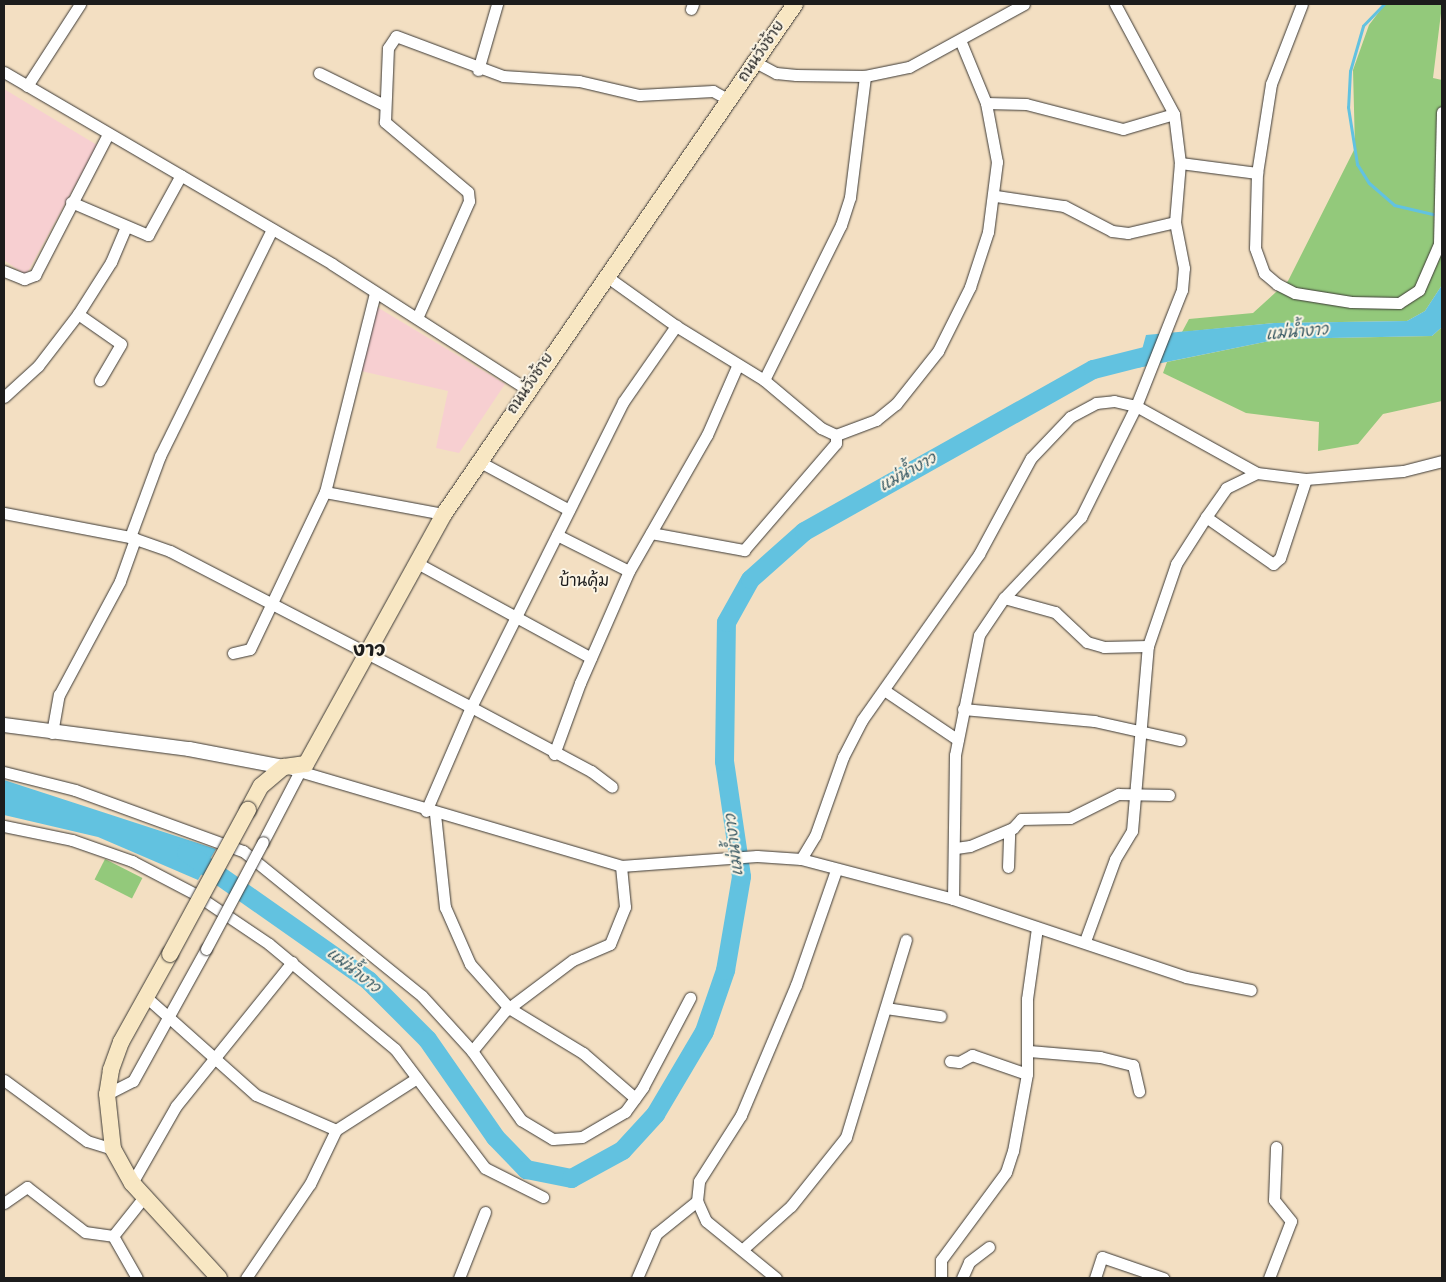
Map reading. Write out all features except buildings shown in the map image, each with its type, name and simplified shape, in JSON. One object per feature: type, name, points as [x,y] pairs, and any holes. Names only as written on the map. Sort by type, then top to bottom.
[{"type":"main road","name":"ถนนวังซ้าย","points":[[292,769],[306,764],[444,514],[527,389],[795,4]]},
{"type":"main road","points":[[214,1277],[132,1183],[112,1149],[107,1094],[121,1042],[261,786],[292,769]]},
{"type":"street","points":[[27,86],[80,4]]},
{"type":"street","points":[[478,70],[498,4]]},
{"type":"street","points":[[755,62],[776,73],[866,76],[924,62],[1024,4]]},
{"type":"street","points":[[953,899],[958,740],[979,635],[1004,598],[1081,517],[1136,406],[1172,319],[1184,268],[1175,222],[1180,163],[1174,114],[1115,4]]},
{"type":"street","points":[[1302,4],[1271,84],[1257,173],[1258,260],[1277,284],[1295,293],[1399,304],[1418,290],[1431,270],[1439,244],[1442,112]]},
{"type":"street","points":[[417,318],[458,231],[468,192],[385,122],[384,105],[388,48],[396,36],[478,70],[579,82],[639,95],[714,91],[729,100]]},
{"type":"street","points":[[836,435],[876,420],[896,404],[938,351],[980,261],[996,196],[997,162],[986,103],[960,40]]},
{"type":"street","points":[[4,72],[272,229],[417,318],[527,389]]},
{"type":"street","points":[[319,73],[384,105]]},
{"type":"street","points":[[764,380],[841,225],[850,197],[866,76]]},
{"type":"street","points":[[986,103],[1026,104],[1123,129],[1174,114]]},
{"type":"street","points":[[4,271],[24,279],[35,275],[71,202],[108,134]]},
{"type":"street","points":[[1180,163],[1257,173]]},
{"type":"street","points":[[71,202],[148,235],[181,175]]},
{"type":"street","points":[[996,196],[1064,206],[1112,231],[1128,233],[1175,222]]},
{"type":"street","points":[[4,397],[38,366],[78,314],[111,262],[126,227]]},
{"type":"street","points":[[52,733],[59,695],[120,581],[132,538],[160,456],[272,229]]},
{"type":"street","points":[[606,276],[676,326],[764,380],[836,435]]},
{"type":"street","points":[[233,653],[250,649],[325,492],[375,293]]},
{"type":"street","points":[[78,314],[121,344],[100,380]]},
{"type":"street","points":[[635,1098],[583,1053],[509,1008],[470,964],[445,907],[430,813],[471,707],[623,402],[676,326]]},
{"type":"street","points":[[554,754],[591,658],[629,571],[707,435],[738,364]]},
{"type":"street","points":[[801,859],[815,836],[851,740],[979,554],[1031,458],[1051,434],[1096,403],[1114,401],[1136,406],[1257,473],[1306,479],[1403,471],[1442,461]]},
{"type":"street","points":[[651,533],[744,550],[836,443],[836,435]]},
{"type":"street","points":[[480,462],[569,510]]},
{"type":"street","points":[[1084,941],[1115,859],[1132,831],[1134,792],[1143,732],[1148,646],[1176,564],[1226,488],[1257,473]]},
{"type":"street","points":[[1206,517],[1273,564],[1280,558],[1306,479]]},
{"type":"street","points":[[325,492],[444,514]]},
{"type":"street","points":[[4,513],[132,538],[272,600],[554,754],[591,771],[612,787]]},
{"type":"street","points":[[557,535],[629,571]]},
{"type":"street","points":[[417,563],[591,658]]},
{"type":"street","points":[[1004,598],[1055,612],[1087,642],[1104,647],[1148,646]]},
{"type":"street","points":[[884,690],[958,740]]},
{"type":"street","points":[[963,710],[1094,720],[1180,740]]},
{"type":"street","points":[[4,725],[52,733],[189,749],[292,769],[430,813],[621,866],[757,856],[801,859],[836,870],[953,899],[1037,928],[1084,941],[1186,977],[1251,990]]},
{"type":"street","points":[[107,1094],[132,1081],[263,842],[292,769]]},
{"type":"street","points":[[4,772],[75,790],[242,851],[422,996],[472,1051],[521,1120],[553,1140],[582,1137],[625,1112],[635,1098],[690,998]]},
{"type":"street","points":[[956,848],[1009,830],[1021,819],[1070,818],[1110,797],[1134,792],[1169,795]]},
{"type":"street","points":[[4,826],[72,840],[132,861],[195,894],[292,962],[395,1049],[485,1168],[543,1197]]},
{"type":"street","points":[[1008,866],[1009,830]]},
{"type":"street","points":[[472,1051],[509,1008],[573,960],[610,944],[625,907],[621,866]]},
{"type":"street","points":[[776,1278],[743,1248],[717,1234],[697,1201],[700,1181],[741,1115],[796,985],[836,870]]},
{"type":"street","points":[[941,1278],[941,1260],[1006,1172],[1027,1074],[1029,1051],[1029,972],[1037,928]]},
{"type":"street","points":[[743,1248],[791,1206],[842,1145],[906,940]]},
{"type":"street","points":[[132,1183],[176,1106],[213,1057],[292,962]]},
{"type":"street","points":[[146,997],[256,1095],[336,1130]]},
{"type":"street","points":[[886,1008],[940,1016]]},
{"type":"street","points":[[1029,1051],[1100,1057],[1133,1065],[1139,1091]]},
{"type":"street","points":[[950,1061],[959,1062],[972,1054],[1027,1074]]},
{"type":"street","points":[[246,1278],[310,1184],[336,1130],[417,1078]]},
{"type":"street","points":[[4,1080],[87,1141],[112,1149]]},
{"type":"street","points":[[1269,1278],[1291,1221],[1274,1200],[1276,1147]]},
{"type":"street","points":[[4,1203],[27,1187],[85,1232],[114,1236]]},
{"type":"street","points":[[114,1236],[144,1196]]},
{"type":"street","points":[[637,1278],[656,1234],[697,1201]]},
{"type":"street","points":[[459,1278],[485,1212]]},
{"type":"street","points":[[114,1236],[137,1278]]},
{"type":"street","points":[[962,1278],[969,1262],[989,1247]]},
{"type":"street","points":[[1095,1278],[1102,1257],[1163,1278]]},
{"type":"shaded area","points":[[4,89],[97,145],[26,275],[4,260]]},
{"type":"shaded area","points":[[377,307],[505,384],[459,453],[436,448],[448,391],[361,371]]},
{"type":"green space","points":[[1385,4],[1442,5],[1433,78],[1442,80],[1442,285],[1425,311],[1407,321],[1275,323],[1182,332],[1189,319],[1253,313],[1288,281],[1355,148],[1353,70],[1369,25]]},
{"type":"green space","points":[[1442,327],[1442,401],[1383,414],[1358,444],[1318,451],[1319,422],[1246,413],[1163,373],[1167,362],[1279,339],[1432,336]]},
{"type":"green space","points":[[105,859],[142,878],[132,899],[95,879]]},
{"type":"water","points":[[1442,285],[1442,327],[1432,336],[1279,339],[1137,368],[1146,335],[1274,323],[1407,321],[1425,311]]},
{"type":"water","points":[[4,780],[216,849],[198,880],[98,837],[4,815]]},
{"type":"waterway","points":[[1384,4],[1363,26],[1350,71],[1348,107],[1357,164],[1369,183],[1394,205],[1437,215]]},
{"type":"waterway","name":"แม่น้ำงาว","points":[[186,852],[368,980],[427,1039],[495,1137],[526,1169],[571,1178],[622,1150],[655,1114],[704,1031],[725,970],[741,876],[724,761],[726,622],[750,579],[804,531],[1093,369],[1164,351]]},
{"type":"district","name":"บ้านคุ้ม","points":[[584,582]]},
{"type":"district","name":"งาว","points":[[369,651]]}]
